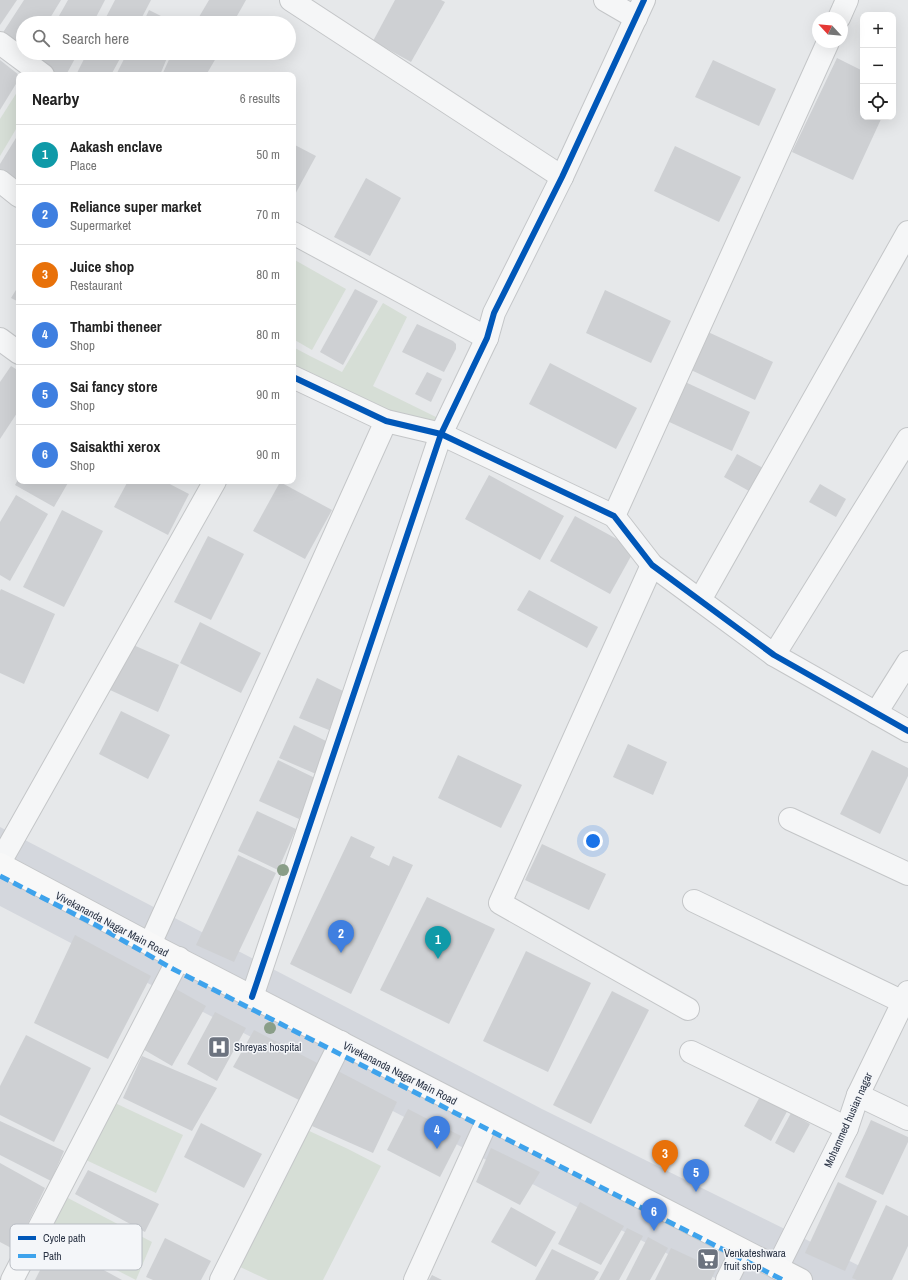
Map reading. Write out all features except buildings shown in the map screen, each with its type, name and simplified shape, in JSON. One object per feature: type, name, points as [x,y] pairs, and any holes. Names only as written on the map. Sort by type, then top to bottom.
[{"type":"main road","name":"Vivekananda Nagar Main Road","points":[[0,863],[150,944],[801,1280]]},
{"type":"street","points":[[291,0],[562,177]]},
{"type":"street","points":[[252,997],[441,434],[487,338],[494,313],[562,177],[640,9],[605,0]]},
{"type":"street","points":[[842,12],[847,0]]},
{"type":"street","points":[[0,43],[16,55]]},
{"type":"street","points":[[614,516],[825,48]]},
{"type":"street","points":[[23,60],[39,72]]},
{"type":"street","points":[[0,181],[16,194]]},
{"type":"street","points":[[700,600],[908,232]]},
{"type":"street","points":[[296,235],[487,338]]},
{"type":"street","points":[[0,339],[16,351]]},
{"type":"street","points":[[296,377],[386,421],[441,434],[614,516],[652,564],[774,655],[908,731]]},
{"type":"street","points":[[150,944],[386,421]]},
{"type":"street","points":[[774,655],[908,440]]},
{"type":"street","points":[[0,863],[213,484]]},
{"type":"street","points":[[652,564],[500,903],[688,1009]]},
{"type":"street","points":[[876,713],[908,662]]},
{"type":"street","points":[[790,819],[908,874]]},
{"type":"street","points":[[694,901],[906,997]]},
{"type":"street","points":[[41,1224],[178,958]]},
{"type":"street","name":"Mohammed husian nagar","points":[[777,1268],[847,1128],[858,1095],[906,997]]},
{"type":"street","points":[[221,1280],[341,1042]]},
{"type":"street","points":[[691,1052],[847,1128]]},
{"type":"street","points":[[858,1095],[908,1119]]},
{"type":"street","points":[[415,1280],[488,1119]]},
{"type":"street","points":[[727,1280],[742,1250]]},
{"type":"street","points":[[12,1280],[17,1270]]},
{"type":"shaded area","points":[[16,94],[16,129],[0,156],[0,119]]},
{"type":"shaded area","points":[[296,261],[346,289],[312,350],[296,341]]},
{"type":"shaded area","points":[[383,303],[407,317],[373,386],[438,418],[434,428],[388,417],[296,371],[296,349],[342,372]]},
{"type":"shaded area","points":[[0,827],[542,1109],[888,1280],[719,1280],[615,1227],[0,906]]},
{"type":"shaded area","points":[[115,1103],[183,1135],[156,1193],[86,1160]]},
{"type":"shaded area","points":[[305,1129],[381,1166],[323,1280],[268,1280],[238,1266]]},
{"type":"shaded area","points":[[66,1197],[118,1224],[53,1224]]},
{"type":"shaded area","points":[[142,1237],[152,1242],[142,1266]]},
{"type":"shaded area","points":[[116,1270],[140,1270],[136,1280]]},
{"type":"marked path","points":[[0,876],[94,924],[173,969],[783,1280]]},
{"type":"cycle path","points":[[252,997],[441,434],[487,338],[494,313],[562,177],[644,0]]},
{"type":"cycle path","points":[[296,378],[386,421],[441,434],[614,516],[652,565],[774,655],[908,731]]},
{"type":"place","name":"Reliance super market","points":[[341,953]]},
{"type":"place","name":"Aakash enclave","points":[[438,959]]},
{"type":"place","name":"Shreyas hospital","points":[[219,1047]]},
{"type":"place","name":"Thambi theneer","points":[[437,1149]]},
{"type":"place","name":"Juice shop","points":[[665,1173]]},
{"type":"place","name":"Sai fancy store","points":[[696,1192]]},
{"type":"place","name":"Saisakthi xerox","points":[[654,1231]]},
{"type":"place","name":"Venkateshwara fruit shop","points":[[708,1259]]}]
